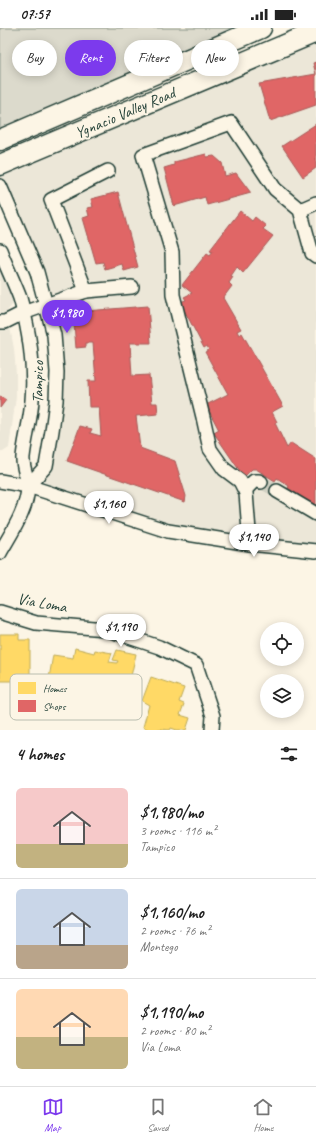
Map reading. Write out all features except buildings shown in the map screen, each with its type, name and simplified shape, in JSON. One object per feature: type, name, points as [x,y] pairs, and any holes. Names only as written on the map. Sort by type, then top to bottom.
[{"type":"highway","name":"Ygnacio Valley Road","points":[[0,140],[261,28]]},
{"type":"highway","name":"Ygnacio Valley Road","points":[[0,165],[316,32]]},
{"type":"street","points":[[250,544],[245,490],[240,481],[224,468],[210,449],[173,295],[172,252],[144,155],[231,122],[275,189],[300,210],[312,253],[316,256]]},
{"type":"street","points":[[86,292],[51,200],[108,171]]},
{"type":"street","name":"Tampico","points":[[0,186],[37,272],[54,335],[57,372],[56,401],[46,466],[28,486]]},
{"type":"street","points":[[300,210],[316,203]]},
{"type":"street","name":"Tampico","points":[[0,250],[19,297],[30,351],[33,376],[30,423],[23,459],[28,486],[22,514],[0,553]]},
{"type":"street","points":[[0,322],[5,322],[23,313],[86,292],[132,287]]},
{"type":"street","points":[[0,481],[28,486],[168,531],[250,544],[316,551]]},
{"type":"street","points":[[245,490],[254,481],[262,482]]},
{"type":"street","points":[[277,491],[316,514]]},
{"type":"street","name":"Via Loma","points":[[0,612],[36,623],[105,629],[158,647],[196,665],[213,716],[212,730]]},
{"type":"shaded area","points":[[0,28],[261,28],[233,40],[191,40],[191,58],[183,61],[183,40],[124,40],[124,76],[149,76],[0,140]]},
{"type":"shaded area","points":[[316,32],[316,551],[168,531],[28,486],[46,466],[54,335],[0,186],[0,165],[211,76],[239,76],[239,64]]},
{"type":"shaded area","points":[[0,250],[19,297],[7,311],[14,349],[16,397],[9,448],[3,452],[0,452]]},
{"type":"tunnel","points":[[261,482],[277,491]]}]
